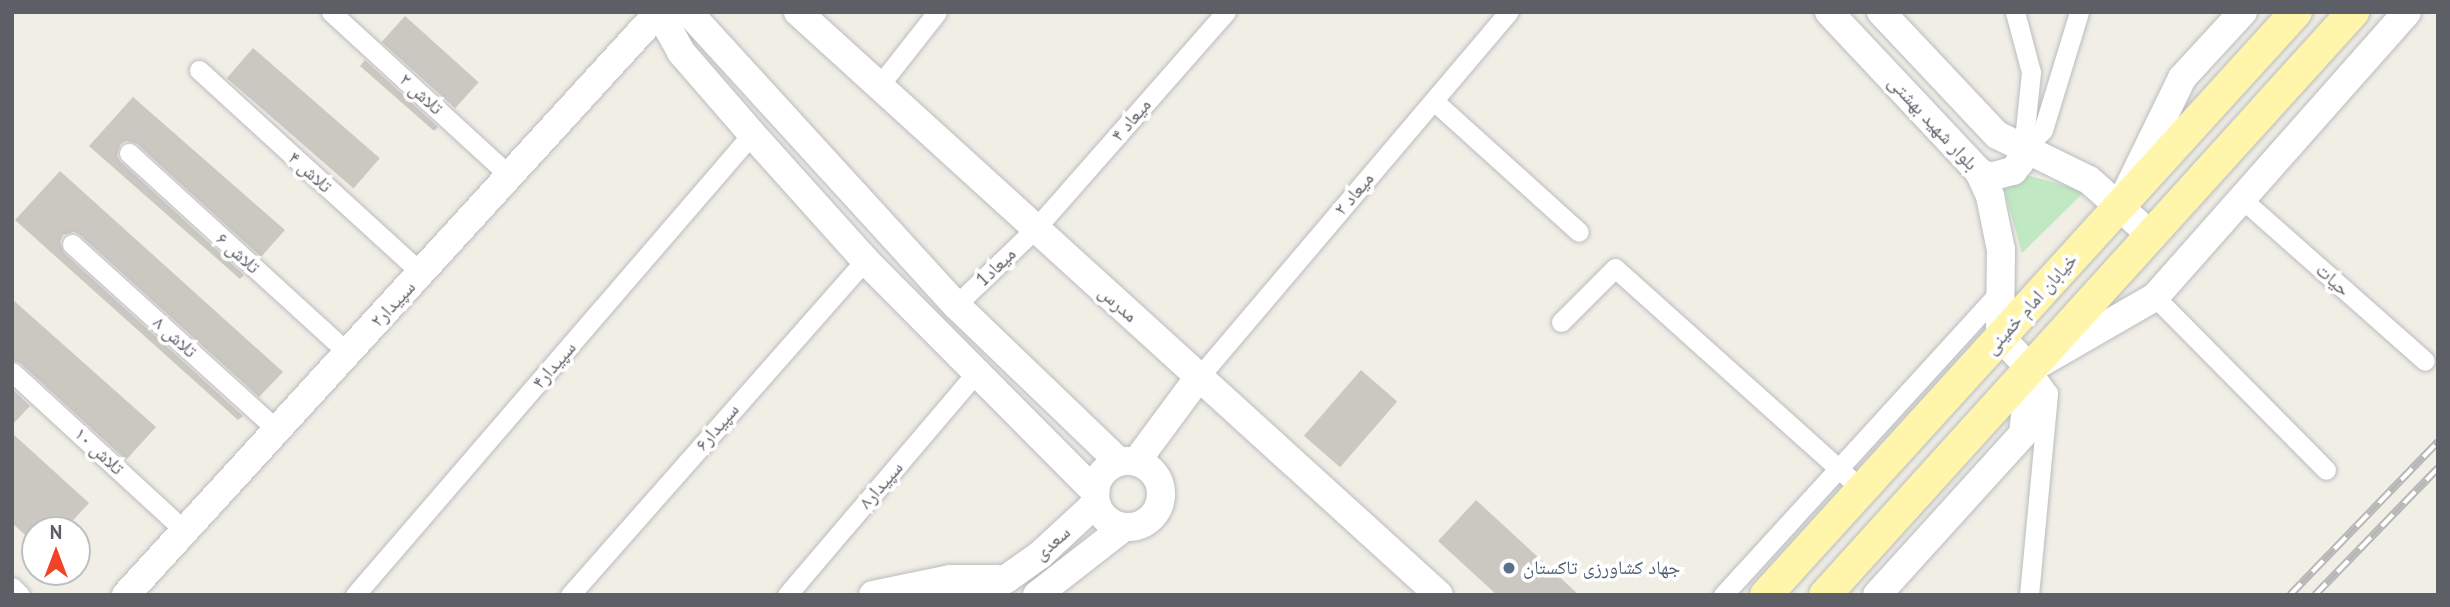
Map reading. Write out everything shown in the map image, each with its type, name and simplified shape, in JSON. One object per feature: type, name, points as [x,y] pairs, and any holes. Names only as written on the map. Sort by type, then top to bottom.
[{"type":"main road","name":"خیابان امام خمینی","points":[[1766,595],[2296,12]]},
{"type":"main road","points":[[1825,595],[2353,12]]},
{"type":"street","name":"تلاش ۲","points":[[331,12],[510,176]]},
{"type":"street","name":"سپیدار۲","points":[[126,595],[659,12]]},
{"type":"street","points":[[667,12],[669,30],[681,52],[864,260],[1095,498],[1104,519],[1123,528],[1143,525],[1157,511],[1160,501],[1161,491],[1153,472],[1128,462],[956,305],[692,16],[683,12]]},
{"type":"street","name":"مدرس","points":[[798,12],[1439,595]]},
{"type":"street","points":[[879,86],[937,12]]},
{"type":"street","name":"میعاد ۴","points":[[1036,228],[1226,12]]},
{"type":"street","name":"میعاد ۲","points":[[1199,377],[1509,12]]},
{"type":"street","name":"بلوار شهید بهشتی","points":[[1829,12],[1979,172],[1990,196],[2001,250],[2000,337]]},
{"type":"street","name":"بلوار شهید بهشتی","points":[[1881,12],[1997,135],[2023,150],[2090,180],[2151,235]]},
{"type":"street","points":[[1979,172],[1990,177],[2013,171],[2021,162],[2031,72],[2015,12]]},
{"type":"street","points":[[2023,150],[2043,130],[2079,12]]},
{"type":"street","points":[[2120,206],[2182,78],[2243,12]]},
{"type":"street","points":[[2030,368],[2155,297],[2407,12]]},
{"type":"street","name":"تلاش ۴","points":[[200,70],[421,273]]},
{"type":"street","points":[[1434,101],[1579,232]]},
{"type":"street","name":"سپیدار۴","points":[[355,595],[752,134]]},
{"type":"street","name":"تلاش ۶","points":[[128,153],[348,353]]},
{"type":"street","name":"حیات","points":[[2242,199],[2425,361]]},
{"type":"street","name":"میعاد1","points":[[956,305],[1036,228]]},
{"type":"street","name":"تلاش ۸","points":[[72,244],[277,430]]},
{"type":"street","name":"سپیدار۶","points":[[570,595],[864,260]]},
{"type":"street","points":[[1560,323],[1615,268],[1862,490]]},
{"type":"street","points":[[1723,595],[2000,292]]},
{"type":"street","points":[[2155,297],[2326,470]]},
{"type":"street","points":[[2000,337],[2030,368],[2048,393],[2029,595]]},
{"type":"street","points":[[1877,595],[2023,434],[2030,368]]},
{"type":"street","name":"تلاش ۱۰","points":[[12,372],[185,531]]},
{"type":"street","name":"سپیدار۸","points":[[787,595],[975,374]]},
{"type":"street","points":[[1095,498],[1104,471],[1128,462],[1199,377]]},
{"type":"street","name":"سعدی","points":[[972,595],[1006,579],[1040,555],[1095,498]]},
{"type":"street","name":"سعدی","points":[[1038,595],[1123,528]]},
{"type":"street","points":[[873,595],[950,579],[1006,579]]},
{"type":"street","points":[[12,587],[20,595]]},
{"type":"green space","points":[[1998,167],[2085,191],[2022,253]]},
{"type":"building","points":[[405,16],[479,82],[455,108],[382,42]]},
{"type":"building","points":[[253,48],[380,158],[354,188],[227,78]]},
{"type":"building","points":[[365,60],[438,127],[434,131],[360,66]]},
{"type":"building","points":[[133,97],[285,230],[261,257],[137,144],[126,141],[120,145],[117,156],[121,162],[244,275],[240,279],[89,146]]},
{"type":"building","points":[[60,171],[283,372],[259,397],[80,235],[74,232],[63,235],[60,242],[64,253],[243,416],[238,420],[15,220]]},
{"type":"building","points":[[12,299],[156,427],[126,460],[20,363],[12,360]]},
{"type":"building","points":[[1361,370],[1397,401],[1340,467],[1304,436]]},
{"type":"building","points":[[12,389],[30,406],[12,425]]},
{"type":"building","points":[[12,433],[89,503],[77,516],[21,516],[21,531],[12,523]]},
{"type":"building","name":"جهاد کشاورزی تاکستان","points":[[1476,500],[1579,595],[1497,595],[1438,541]]},
{"type":"railway","points":[[2290,595],[2438,442]]},
{"type":"railway","points":[[2315,595],[2438,468]]},
{"type":"place","name":"جهاد کشاورزی تاکستان","points":[[1509,568]]}]
